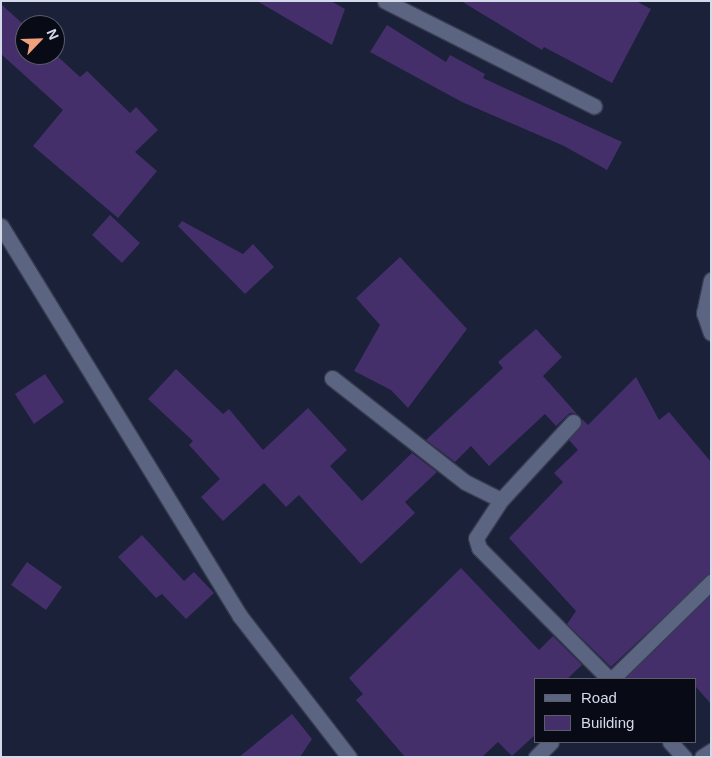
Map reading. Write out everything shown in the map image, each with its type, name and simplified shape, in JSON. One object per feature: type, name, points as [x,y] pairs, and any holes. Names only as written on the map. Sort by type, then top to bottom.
[{"type":"street","points":[[385,1],[594,106]]},
{"type":"street","points":[[1,226],[240,616],[349,757]]},
{"type":"street","points":[[711,280],[704,313],[711,333]]},
{"type":"street","points":[[332,378],[465,482],[501,500]]},
{"type":"street","points":[[573,422],[501,500],[478,531],[479,548],[609,678]]},
{"type":"street","points":[[611,678],[711,582]]},
{"type":"street","points":[[536,757],[550,743]]},
{"type":"street","points":[[671,743],[684,757]]},
{"type":"street","points":[[702,757],[711,751]]},
{"type":"building","points":[[257,1],[331,1],[345,9],[332,45]]},
{"type":"building","points":[[461,1],[636,1],[651,9],[612,83],[544,47],[542,50]]},
{"type":"building","points":[[1,4],[15,17],[15,65],[65,65],[65,63],[80,77],[87,71],[130,113],[136,107],[158,130],[135,152],[157,171],[118,218],[33,146],[63,110],[1,54]]},
{"type":"building","points":[[387,25],[446,62],[450,55],[485,74],[483,78],[622,142],[607,170],[564,146],[462,102],[370,52]]},
{"type":"building","points":[[110,215],[140,243],[122,263],[92,235]]},
{"type":"building","points":[[182,221],[243,254],[253,244],[274,267],[245,294],[178,226]]},
{"type":"building","points":[[400,257],[467,329],[408,408],[391,390],[354,371],[380,325],[356,298]]},
{"type":"building","points":[[536,329],[562,357],[543,376],[577,414],[570,413],[556,426],[545,414],[489,466],[471,446],[455,462],[426,440],[503,368],[498,362]]},
{"type":"building","points":[[176,369],[223,414],[229,409],[263,450],[308,408],[347,450],[330,466],[362,501],[412,453],[437,472],[405,502],[415,513],[361,564],[299,495],[286,507],[264,483],[223,521],[201,497],[220,479],[189,445],[193,441],[148,399]]},
{"type":"building","points":[[45,374],[64,402],[34,424],[15,394]]},
{"type":"building","points":[[636,377],[659,420],[669,412],[711,462],[711,573],[611,667],[567,624],[576,611],[509,538],[563,482],[554,473],[578,450],[569,440],[582,419],[588,425]]},
{"type":"building","points":[[142,535],[184,581],[194,572],[214,593],[186,619],[162,594],[156,598],[118,557]]},
{"type":"building","points":[[27,562],[62,587],[46,610],[11,585]]},
{"type":"building","points":[[461,568],[539,650],[553,636],[582,665],[568,678],[534,678],[534,736],[512,756],[498,742],[482,757],[405,757],[356,700],[363,694],[349,678]]},
{"type":"building","points":[[711,595],[711,704],[697,688],[697,678],[626,678]]},
{"type":"building","points":[[292,714],[312,739],[300,757],[239,757]]}]
